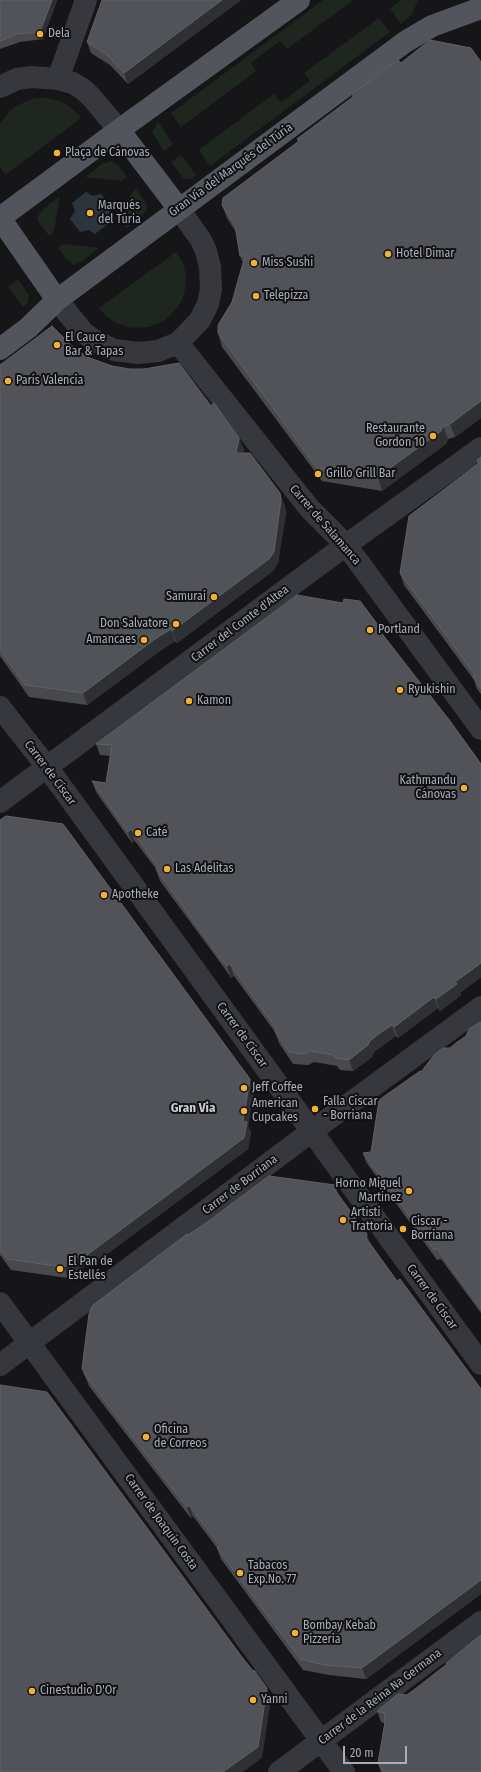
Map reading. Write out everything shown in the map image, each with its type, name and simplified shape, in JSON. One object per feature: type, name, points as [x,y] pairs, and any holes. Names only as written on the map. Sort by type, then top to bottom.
[{"type":"main road","points":[[57,300],[0,218],[299,0]]},
{"type":"main road","name":"Gran Via del Marqués del Túria","points":[[0,349],[28,328],[57,300],[405,42],[432,26],[476,10]]},
{"type":"main road","points":[[119,130],[179,209]]},
{"type":"street","points":[[58,79],[86,0]]},
{"type":"street","points":[[0,87],[17,79],[32,77],[58,79],[73,83],[84,90],[105,111],[119,130]]},
{"type":"street","points":[[57,300],[84,332],[95,341],[114,350],[138,354],[158,351],[178,343],[200,320],[208,304],[211,289],[210,267],[206,251],[201,240],[179,209]]},
{"type":"street","name":"Carrer de Salamanca","points":[[178,343],[310,509],[346,545],[481,729]]},
{"type":"street","name":"Carrer del Comte d'Altea","points":[[0,802],[346,545],[481,448]]},
{"type":"street","name":"Carrer de Císcar","points":[[0,707],[47,767],[481,1364]]},
{"type":"street","name":"Carrer de Borriana","points":[[0,1365],[312,1131],[481,1007]]},
{"type":"street","name":"Carrer de Joaquín Costa","points":[[0,1303],[344,1772]]},
{"type":"street","name":"Carrer de la Reina Na Germana","points":[[279,1772],[481,1622]]},
{"type":"shaded area","points":[[323,0],[353,0],[287,49],[280,41],[251,63],[256,71],[181,127],[171,113]]},
{"type":"shaded area","points":[[402,0],[418,0],[412,14],[401,24],[390,8]]},
{"type":"shaded area","points":[[379,18],[390,32],[210,166],[199,150],[274,94],[281,102],[310,81],[304,73]]},
{"type":"shaded area","points":[[48,98],[65,103],[81,118],[5,175],[0,166],[0,124],[15,107],[31,99]]},
{"type":"shaded area","points":[[158,122],[173,144],[164,151],[152,132]]},
{"type":"shaded area","points":[[181,155],[196,175],[192,179],[185,179],[182,177],[171,162]]},
{"type":"shaded area","points":[[111,161],[119,166],[127,177],[121,181],[85,177],[102,164]]},
{"type":"shaded area","points":[[136,189],[147,205],[147,209],[142,217],[125,229],[131,194]]},
{"type":"shaded area","points":[[86,192],[93,196],[101,194],[112,208],[108,215],[109,223],[95,234],[89,230],[80,232],[70,219],[75,211],[72,203]]},
{"type":"shaded area","points":[[60,196],[54,231],[49,236],[38,221],[38,216],[43,209]]},
{"type":"shaded area","points":[[64,244],[99,248],[83,261],[74,265],[66,259],[58,248]]},
{"type":"shaded area","points":[[176,252],[184,265],[186,278],[185,289],[182,300],[177,308],[165,320],[149,327],[132,328],[116,323],[106,316],[99,308]]},
{"type":"shaded area","points":[[18,279],[29,295],[28,303],[23,307],[8,287]]},
{"type":"building","points":[[0,0],[52,0],[40,32],[17,34],[0,41]]},
{"type":"building","points":[[102,0],[222,0],[124,73],[106,54],[87,42]]},
{"type":"building","points":[[430,40],[471,48],[481,62],[481,401],[450,424],[443,426],[441,431],[378,477],[317,468],[218,333],[218,325],[232,302],[245,256],[240,256],[235,225],[222,205],[223,198],[299,141],[297,139],[354,96],[352,94],[398,60],[401,63]]},
{"type":"building","points":[[52,326],[71,345],[87,357],[112,366],[130,369],[144,369],[179,363],[211,406],[214,403],[239,438],[236,453],[250,453],[280,493],[281,500],[274,552],[269,559],[172,631],[171,629],[155,639],[83,693],[25,685],[0,650],[0,365]]},
{"type":"building","points":[[481,457],[481,689],[473,676],[475,675],[400,573],[409,516],[479,463],[477,460]]},
{"type":"building","points":[[297,595],[343,603],[344,599],[360,601],[378,625],[376,626],[450,721],[481,764],[481,963],[455,982],[457,984],[436,999],[434,997],[394,1027],[392,1025],[377,1035],[368,1045],[349,1060],[336,1058],[333,1055],[310,1051],[304,1054],[289,1052],[275,1031],[275,1027],[230,964],[227,966],[220,958],[156,869],[158,867],[131,829],[128,832],[92,781],[106,783],[112,745],[96,744]]},
{"type":"building","points":[[6,816],[63,824],[250,1079],[243,1121],[247,1122],[244,1138],[87,1255],[85,1252],[64,1267],[7,1259],[0,1250],[0,820]]},
{"type":"building","points":[[480,1022],[481,1309],[437,1249],[434,1250],[363,1153],[371,1152],[379,1100],[420,1071],[421,1072],[434,1055],[443,1048],[450,1048],[466,1036],[469,1029]]},
{"type":"building","points":[[269,1176],[335,1185],[335,1190],[367,1234],[366,1238],[397,1281],[400,1279],[481,1389],[481,1580],[362,1668],[325,1665],[300,1659],[217,1548],[220,1546],[189,1505],[187,1507],[182,1501],[85,1375],[82,1368],[89,1314],[92,1306],[187,1234],[188,1235],[206,1223]]},
{"type":"building","points":[[0,1385],[47,1392],[239,1653],[267,1688],[258,1747],[223,1772],[0,1772]]},
{"type":"building","points":[[481,1635],[481,1772],[384,1772],[378,1763],[385,1722],[385,1713],[377,1711],[398,1694],[407,1695]]},
{"type":"place","name":"Dela","points":[[40,34]]},
{"type":"place","name":"Plaça de Cánovas","points":[[57,153]]},
{"type":"place","name":"Marqués del Túria","points":[[90,213]]},
{"type":"place","name":"Hotel Dimar","points":[[388,254]]},
{"type":"place","name":"Miss Sushi","points":[[254,263]]},
{"type":"place","name":"Telepizza","points":[[256,296]]},
{"type":"place","name":"El Cauce Bar & Tapas","points":[[57,345]]},
{"type":"place","name":"París Valencia","points":[[8,381]]},
{"type":"place","name":"Restaurante Gordon 10","points":[[433,436]]},
{"type":"place","name":"Grillo Grill Bar","points":[[318,474]]},
{"type":"place","name":"Samurai","points":[[214,597]]},
{"type":"place","name":"Don Salvatore","points":[[176,624]]},
{"type":"place","name":"Portland","points":[[370,630]]},
{"type":"place","name":"Amancaes","points":[[144,640]]},
{"type":"place","name":"Ryukishin","points":[[400,690]]},
{"type":"place","name":"Kamon","points":[[189,701]]},
{"type":"place","name":"Kathmandu Cánovas","points":[[464,788]]},
{"type":"place","name":"Caté","points":[[138,833]]},
{"type":"place","name":"Las Adelitas","points":[[167,869]]},
{"type":"place","name":"Apotheke","points":[[104,895]]},
{"type":"place","name":"Jeff Coffee","points":[[244,1088]]},
{"type":"place","name":"Falla Císcar - Borriana","points":[[315,1109]]},
{"type":"place","name":"American Cupcakes","points":[[244,1111]]},
{"type":"place","name":"Horno Miguel Martinez","points":[[409,1191]]},
{"type":"place","name":"Artisti Trattoria","points":[[343,1220]]},
{"type":"place","name":"Ciscar - Borriana","points":[[403,1229]]},
{"type":"place","name":"El Pan de Estellés","points":[[60,1269]]},
{"type":"place","name":"Oficina de Correos","points":[[146,1437]]},
{"type":"place","name":"Tabacos Exp.No. 77","points":[[240,1573]]},
{"type":"place","name":"Bombay Kebab Pizzeria","points":[[295,1633]]},
{"type":"place","name":"Cinestudio D'Or","points":[[32,1691]]},
{"type":"place","name":"Yanni","points":[[253,1700]]},
{"type":"district","name":"Gran Via","points":[[193,1108]]}]
